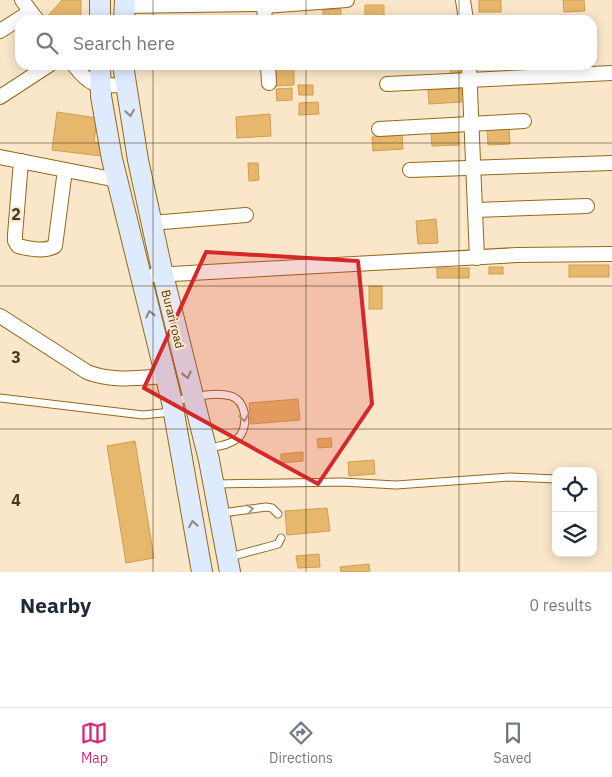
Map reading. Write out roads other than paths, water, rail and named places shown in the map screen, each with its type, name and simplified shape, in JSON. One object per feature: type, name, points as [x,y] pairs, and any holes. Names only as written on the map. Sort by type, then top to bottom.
[{"type":"main road","points":[[100,0],[100,15]]},
{"type":"main road","name":"Burari road","points":[[100,70],[100,85],[117,180],[172,407],[202,572]]},
{"type":"main road","name":"Burari road","points":[[124,70],[138,160],[192,398],[206,448],[228,565]]},
{"type":"street","points":[[22,0],[32,15]]},
{"type":"street","points":[[125,9],[257,4],[264,13],[347,0]]},
{"type":"street","points":[[463,0],[465,15]]},
{"type":"street","points":[[0,31],[15,24]]},
{"type":"street","points":[[0,97],[41,70]]},
{"type":"street","points":[[78,70],[89,82],[100,85],[126,85]]},
{"type":"street","points":[[268,70],[269,83]]},
{"type":"street","points":[[469,70],[477,258]]},
{"type":"street","points":[[387,84],[612,74]]},
{"type":"street","points":[[379,129],[524,121]]},
{"type":"street","points":[[0,157],[117,180]]},
{"type":"street","points":[[21,161],[15,235],[15,241],[18,246],[46,249],[55,246],[65,170]]},
{"type":"street","points":[[410,170],[612,164]]},
{"type":"street","points":[[475,210],[587,206]]},
{"type":"street","points":[[152,223],[246,216]]},
{"type":"street","points":[[141,276],[517,255],[612,254]]},
{"type":"street","points":[[0,316],[87,372],[98,376],[120,379],[165,376]]},
{"type":"lane","points":[[0,398],[143,415],[172,407],[192,398],[222,395],[239,400],[244,413],[245,425],[243,433],[236,440],[226,445],[206,448]]},
{"type":"lane","points":[[213,484],[342,482],[396,485],[510,477],[552,479]]},
{"type":"lane","points":[[219,514],[266,507],[272,508],[278,514]]},
{"type":"lane","points":[[228,565],[278,544],[281,538]]}]
